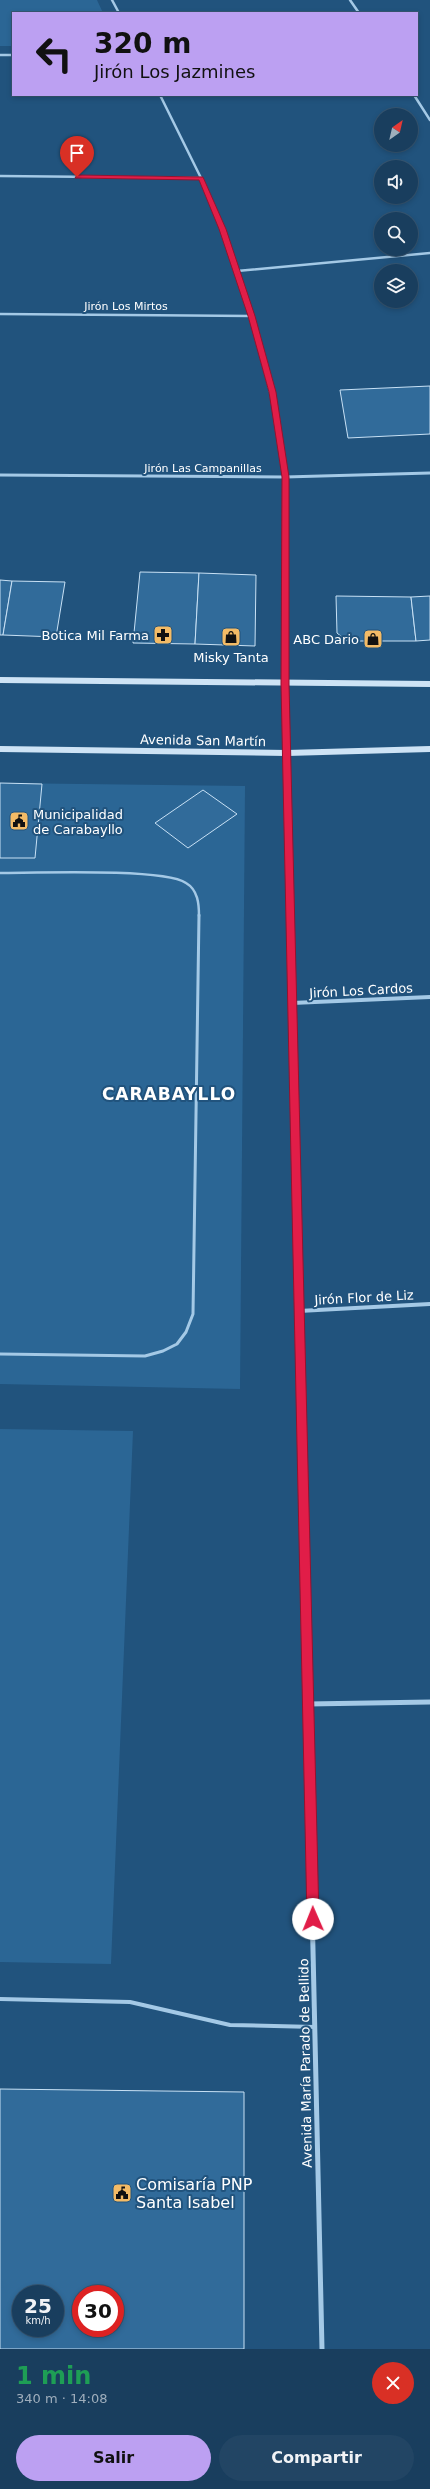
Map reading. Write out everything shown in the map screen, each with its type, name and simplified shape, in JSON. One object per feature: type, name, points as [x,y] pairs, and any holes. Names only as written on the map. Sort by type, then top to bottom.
[{"type":"main road","points":[[0,680],[285,684],[430,684]]},
{"type":"main road","name":"Avenida San Martín","points":[[0,749],[286,753],[430,749]]},
{"type":"street","points":[[112,0],[118,12]]},
{"type":"street","points":[[350,0],[358,12]]},
{"type":"street","points":[[0,55],[12,55]]},
{"type":"street","name":"Avenida María Parado de Bellido","points":[[160,96],[201,178],[237,271],[272,392],[285,477],[286,753],[322,2349]]},
{"type":"street","points":[[415,96],[430,120]]},
{"type":"street","points":[[0,176],[201,178]]},
{"type":"street","points":[[237,271],[430,253]]},
{"type":"street","name":"Jirón Los Mirtos","points":[[0,314],[251,316]]},
{"type":"street","name":"Jirón Las Campanillas","points":[[0,475],[285,477],[430,473]]},
{"type":"street","name":"Jirón Los Cardos","points":[[292,1003],[430,997]]},
{"type":"street","name":"Jirón Flor de Liz","points":[[299,1311],[430,1304]]},
{"type":"street","points":[[308,1704],[430,1702]]},
{"type":"lane","points":[[0,873],[161,875],[187,883],[199,900],[193,1306],[189,1331],[179,1343],[163,1352],[145,1356],[0,1354]]},
{"type":"lane","points":[[0,1999],[130,2002],[230,2025],[315,2027]]},
{"type":"shaded area","points":[[0,0],[97,0],[103,12],[12,12],[12,46],[0,46]]},
{"type":"shaded area","points":[[0,783],[245,786],[240,1389],[0,1384]]},
{"type":"shaded area","points":[[0,1429],[133,1431],[111,1964],[0,1962]]},
{"type":"building","points":[[430,386],[430,434],[348,438],[340,390]]},
{"type":"building","points":[[140,572],[199,573],[195,644],[133,643]]},
{"type":"building","points":[[199,573],[256,575],[255,646],[195,644]]},
{"type":"building","points":[[0,580],[12,581],[3,635],[0,635]]},
{"type":"building","points":[[12,581],[65,582],[56,637],[3,635]]},
{"type":"building","points":[[336,596],[411,597],[416,641],[347,641],[337,633]]},
{"type":"building","points":[[430,596],[430,640],[416,641],[411,597]]},
{"type":"building","name":"Municipalidad de Carabayllo","points":[[0,783],[42,784],[35,858],[0,858]]},
{"type":"building","points":[[203,790],[237,814],[188,848],[155,823]]},
{"type":"building","name":"Comisaría PNP Santa Isabel","points":[[0,2089],[244,2092],[244,2349],[0,2349]]},
{"type":"place","name":"Botica Mil Farma","points":[[163,635]]},
{"type":"place","name":"Misky Tanta","points":[[231,637]]},
{"type":"place","name":"ABC Dario","points":[[373,639]]},
{"type":"place","name":"Municipalidad de Carabayllo","points":[[19,821]]},
{"type":"place","name":"Comisaría PNP Santa Isabel","points":[[122,2193]]},
{"type":"district","name":"CARABAYLLO","points":[[169,1094]]},
{"type":"route","points":[[77,177],[201,178],[222,229],[251,316],[272,392],[285,477],[285,684],[313,1919]]}]
